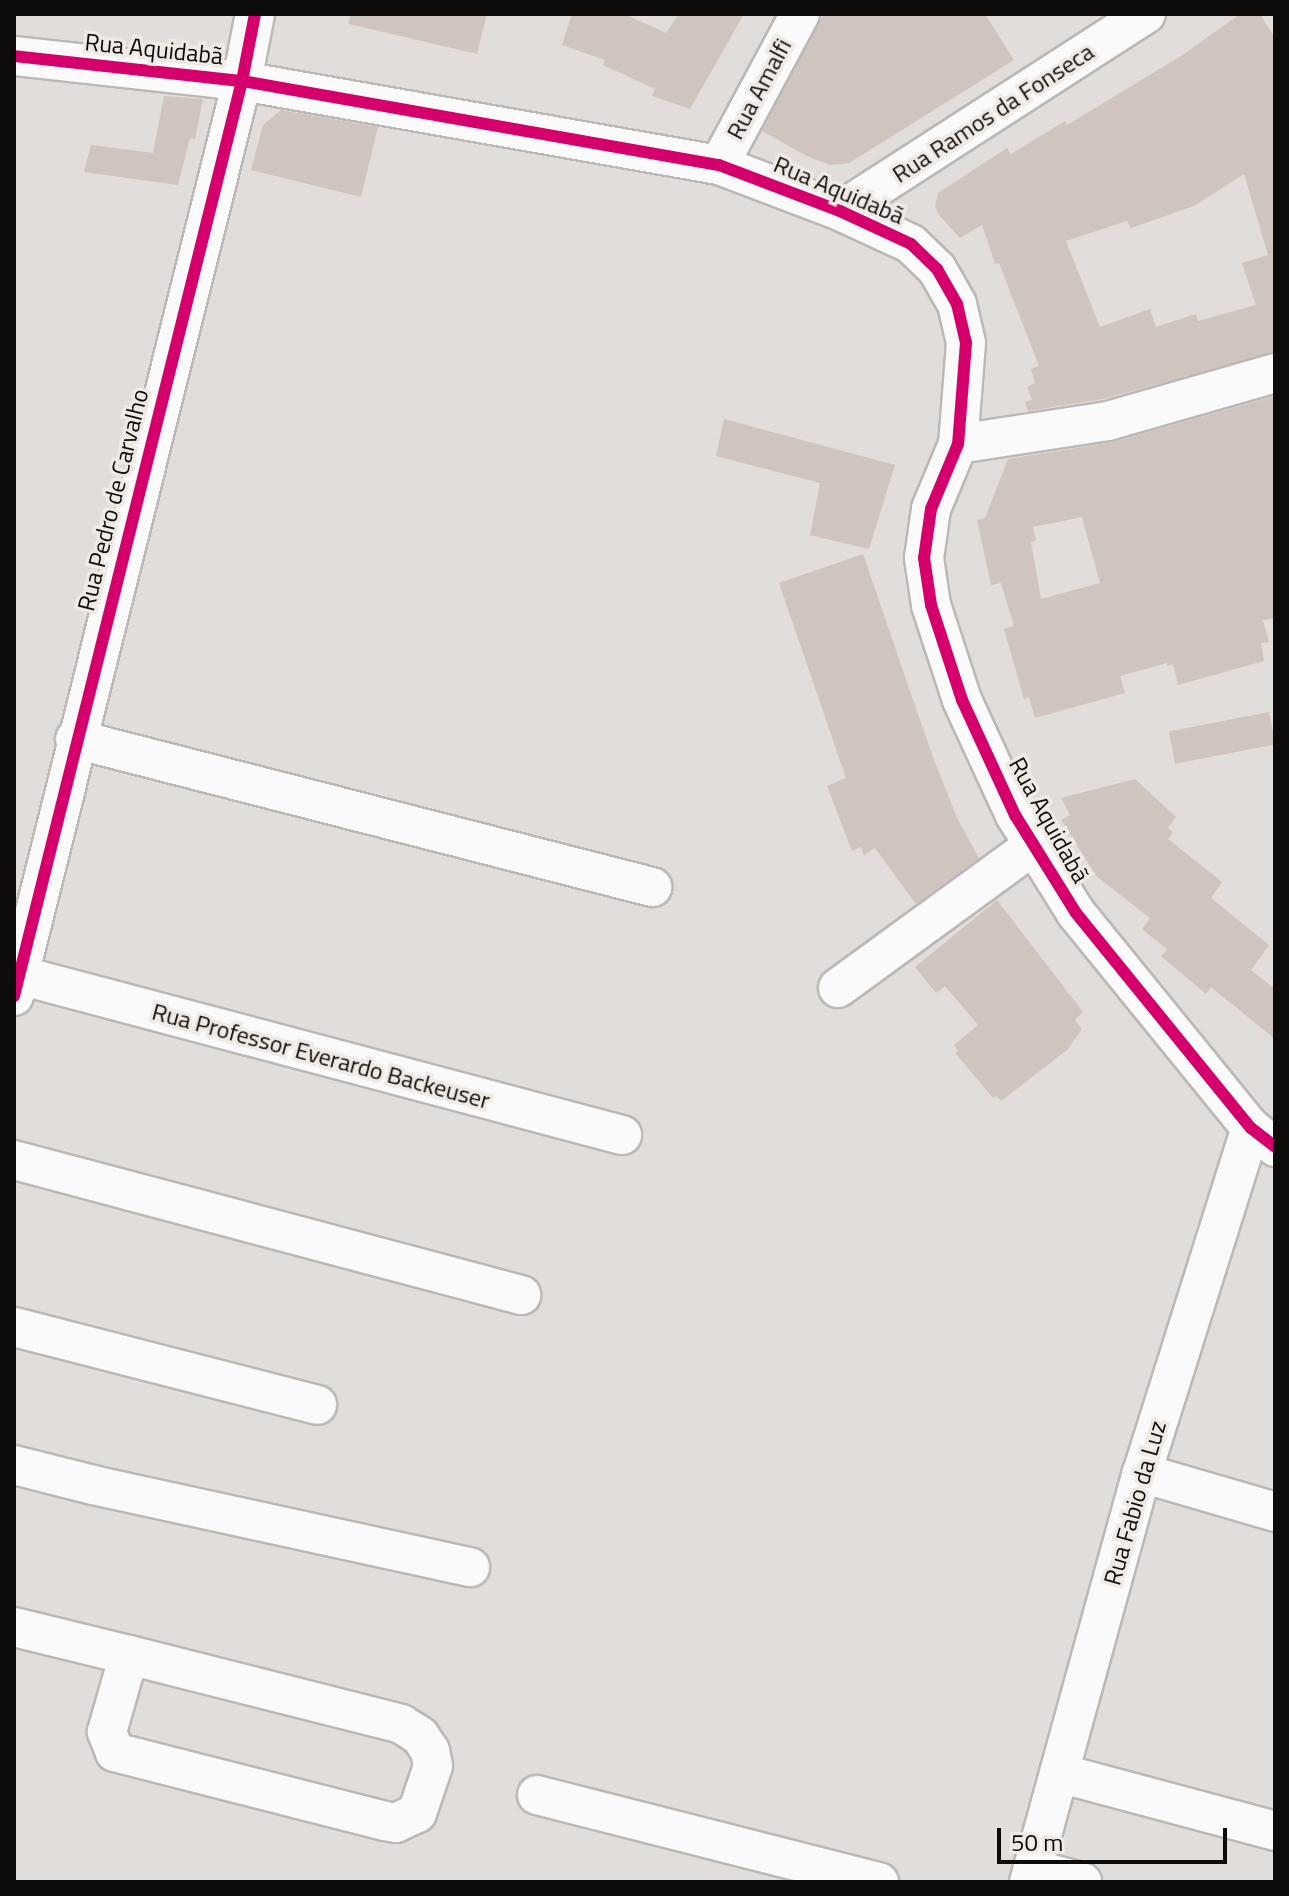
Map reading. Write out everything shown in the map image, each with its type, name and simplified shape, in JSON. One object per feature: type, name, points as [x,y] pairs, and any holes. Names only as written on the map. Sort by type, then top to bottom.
[{"type":"street","name":"Rua Pedro de Carvalho","points":[[16,986],[75,739],[242,81],[255,14]]},
{"type":"street","name":"Rua Amalfi","points":[[719,165],[800,14]]},
{"type":"street","name":"Rua Ramos da Fonseca","points":[[840,211],[1146,14]]},
{"type":"street","name":"Rua Aquidabã","points":[[14,56],[242,81],[719,165],[840,211],[911,244],[937,269],[957,304],[966,343],[958,444],[931,509],[924,558],[931,605],[962,700],[1015,815],[1076,913],[1263,1137]]},
{"type":"street","points":[[958,444],[1108,421],[1275,373]]},
{"type":"street","points":[[75,739],[652,887]]},
{"type":"street","points":[[838,988],[1034,845]]},
{"type":"street","name":"Rua Professor Everardo Backeuser","points":[[16,986],[622,1135]]},
{"type":"street","name":"Rua Fabio da Luz","points":[[1031,1875],[1142,1473],[1263,1137]]},
{"type":"street","points":[[14,1160],[521,1295]]},
{"type":"street","points":[[14,1327],[317,1405]]},
{"type":"street","points":[[14,1465],[470,1567]]},
{"type":"street","points":[[1142,1473],[1275,1512]]},
{"type":"street","points":[[14,1627],[129,1655],[401,1724],[420,1736],[430,1751],[433,1766],[417,1813],[396,1823],[385,1821],[115,1752],[107,1732],[129,1655]]},
{"type":"street","points":[[1059,1773],[1275,1831]]},
{"type":"street","points":[[537,1795],[879,1882]]},
{"type":"street","points":[[1031,1875],[1082,1882]]},
{"type":"building","points":[[350,14],[487,14],[477,54],[349,24]]},
{"type":"building","points":[[572,14],[624,14],[666,33],[679,14],[744,14],[690,109],[652,96],[655,89],[603,65],[605,60],[562,45]]},
{"type":"building","points":[[824,14],[985,14],[1014,60],[849,163],[830,165],[762,131]]},
{"type":"building","points":[[1240,14],[1260,14],[1275,38],[1275,352],[1103,399],[1028,411],[1025,402],[1032,400],[1027,387],[1035,383],[1031,369],[1039,366],[999,263],[995,264],[982,225],[960,238],[939,215],[935,207],[938,193],[1007,148],[1011,154],[1065,121],[1067,125],[1181,56]],"holes":[[[1244,174],[1268,255],[1242,263],[1256,305],[1198,321],[1196,314],[1156,327],[1150,309],[1100,327],[1066,241],[1127,221],[1131,228],[1194,206]]]},
{"type":"building","points":[[164,96],[203,99],[195,139],[190,138],[178,185],[84,172],[91,145],[153,153]]},
{"type":"building","points":[[281,110],[378,127],[361,197],[251,170],[263,125]]},
{"type":"building","points":[[1275,396],[1275,618],[1263,620],[1269,642],[1261,643],[1264,661],[1178,685],[1173,664],[1167,666],[1167,663],[1120,676],[1125,693],[1035,718],[1029,697],[1024,699],[1004,629],[1014,626],[1001,583],[991,585],[977,520],[985,518],[1008,459],[1114,442]],"holes":[[[1082,517],[1100,583],[1041,599],[1031,542],[1036,540],[1033,527]]]},
{"type":"building","points":[[724,419],[895,465],[869,549],[810,535],[820,483],[716,456]]},
{"type":"building","points":[[863,554],[931,752],[957,818],[979,858],[916,904],[875,848],[864,855],[861,847],[852,851],[827,786],[846,778],[779,583]]},
{"type":"building","points":[[1269,712],[1275,744],[1175,764],[1169,731]]},
{"type":"building","points":[[1135,779],[1176,817],[1168,828],[1173,832],[1168,839],[1222,882],[1211,898],[1269,945],[1251,970],[1275,989],[1275,1039],[1211,987],[1206,994],[1161,956],[1167,949],[1142,929],[1150,918],[1097,877],[1061,820],[1070,815],[1061,798]]},
{"type":"building","points":[[997,900],[1083,1012],[1075,1020],[1082,1029],[1067,1050],[1001,1101],[996,1096],[993,1098],[955,1053],[958,1051],[954,1045],[978,1025],[945,986],[936,993],[915,967]]},
{"type":"cycle path","points":[[14,996],[242,81],[255,14]]},
{"type":"cycle path","points":[[14,56],[242,81],[719,165],[840,211],[911,244],[937,269],[957,304],[966,343],[958,444],[931,509],[924,558],[931,605],[962,700],[1015,815],[1076,913],[1251,1128],[1275,1147]]}]
